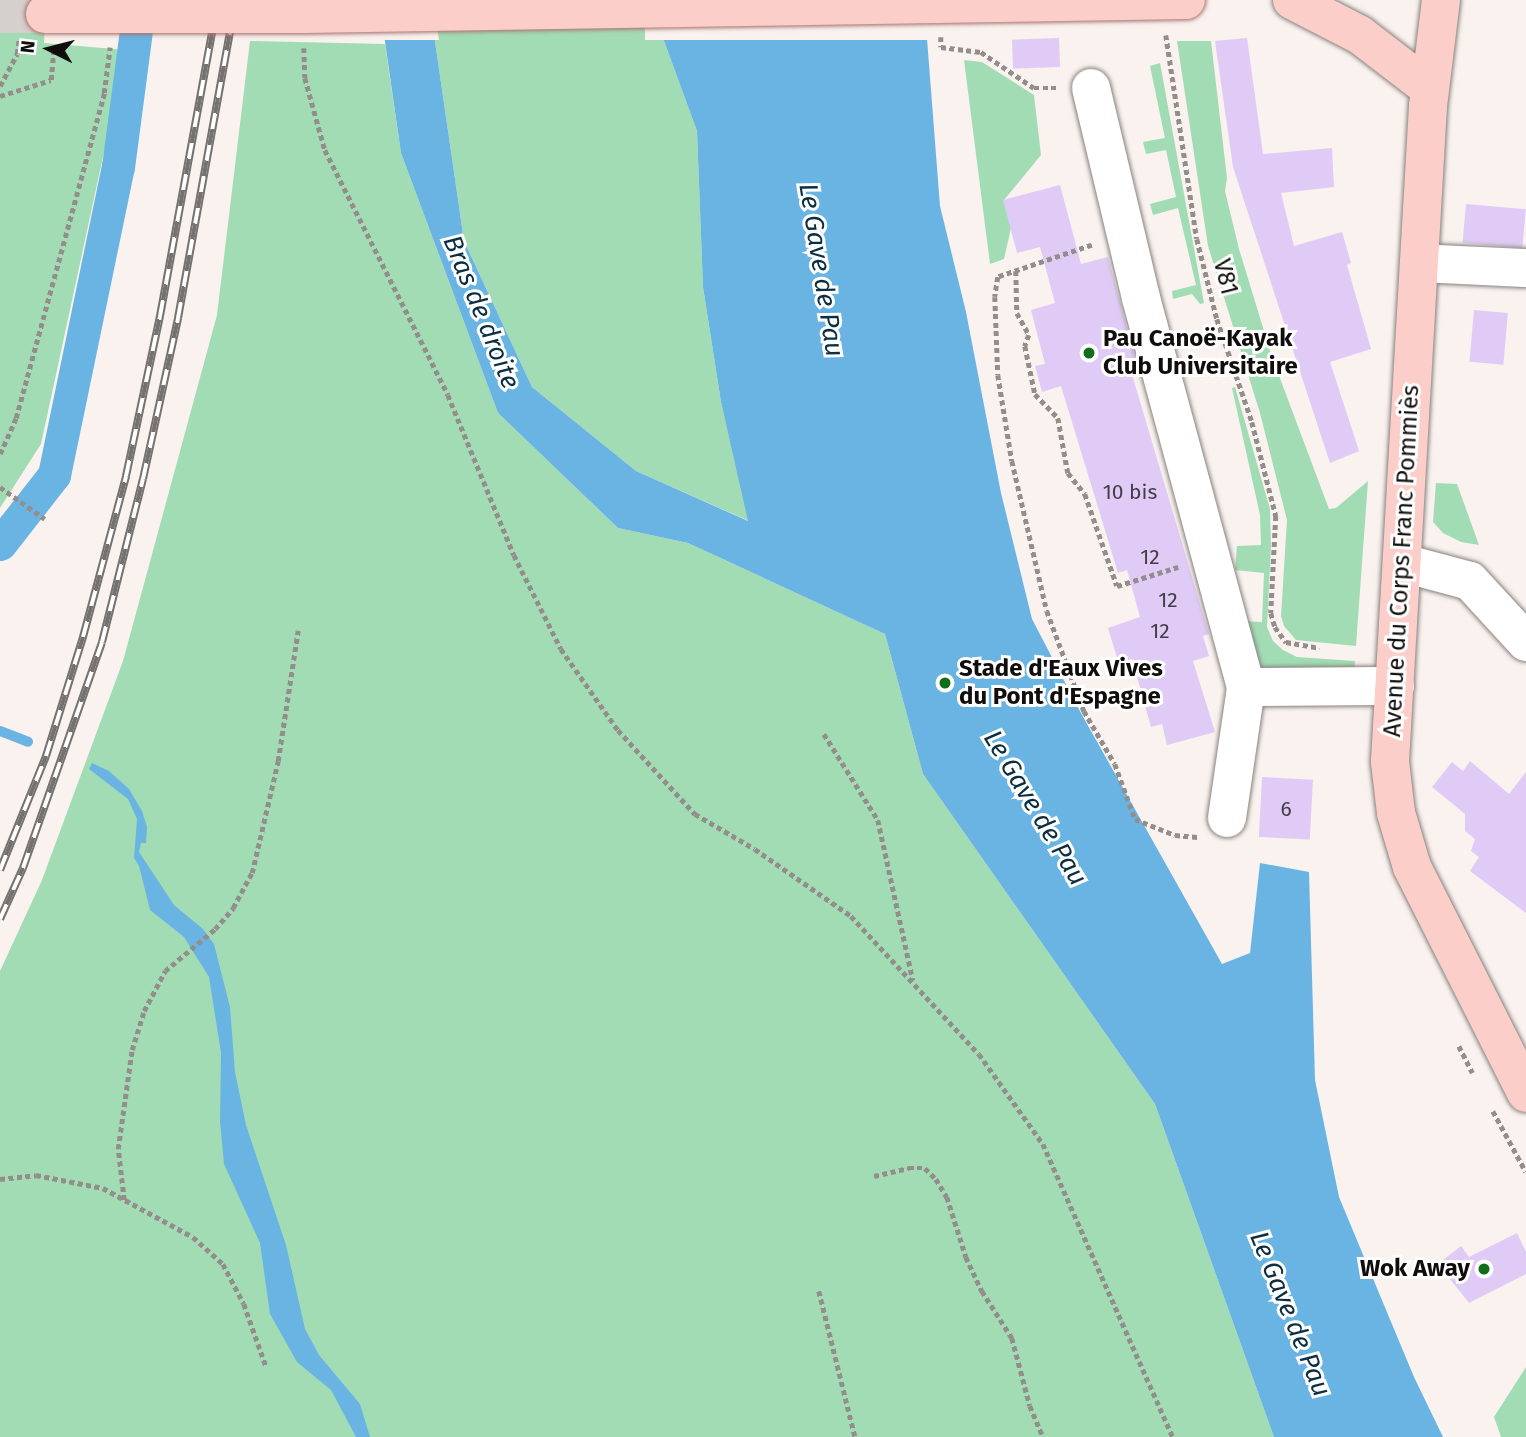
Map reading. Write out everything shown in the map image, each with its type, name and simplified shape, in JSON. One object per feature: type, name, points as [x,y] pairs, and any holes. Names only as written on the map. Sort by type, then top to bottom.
[{"type":"main road","points":[[33,21],[1186,0]]},
{"type":"main road","points":[[1292,0],[1360,36],[1429,89]]},
{"type":"main road","name":"Avenue du Corps Franc Pommiès","points":[[1441,0],[1429,89],[1390,762],[1396,813],[1412,867],[1526,1093]]},
{"type":"street","points":[[1091,88],[1126,233],[1245,687],[1227,818]]},
{"type":"street","points":[[1419,263],[1526,268]]},
{"type":"street","points":[[1403,563],[1470,581],[1526,642]]},
{"type":"street","points":[[1245,687],[1395,686]]},
{"type":"path","points":[[0,86],[33,21]]},
{"type":"path","points":[[940,35],[941,47],[981,52],[1034,88],[1091,88]]},
{"type":"path","name":"V81","points":[[1167,36],[1197,239],[1217,319],[1252,422],[1276,516],[1271,613],[1275,627],[1286,642]]},
{"type":"path","points":[[0,454],[16,418],[100,106],[111,40]]},
{"type":"path","points":[[0,96],[51,80],[54,59]]},
{"type":"path","points":[[305,78],[325,149],[448,395],[514,555],[561,649],[618,730],[695,814],[755,849],[851,916],[979,1054],[1042,1143],[1172,1437]]},
{"type":"path","points":[[1126,233],[998,278],[995,297],[998,375],[1012,461],[1047,611],[1084,711],[1115,764],[1135,819],[1175,835],[1196,838],[1218,833],[1227,818]]},
{"type":"path","points":[[1016,271],[1017,313],[1029,335],[1025,346],[1035,394],[1058,418],[1065,440],[1068,473],[1085,494],[1117,586],[1211,558]]},
{"type":"path","points":[[0,487],[45,519]]},
{"type":"path","points":[[124,1200],[118,1149],[132,1050],[144,1011],[165,971],[233,908],[252,873],[278,761],[298,631]]},
{"type":"path","points":[[824,734],[878,820],[914,981]]},
{"type":"path","points":[[874,1176],[909,1168],[925,1168],[936,1178],[947,1197],[966,1257],[982,1291],[1012,1338],[1030,1406],[1043,1437]]},
{"type":"path","points":[[0,1179],[36,1175],[103,1188],[193,1237],[223,1264],[243,1304],[266,1366]]},
{"type":"path","points":[[819,1291],[855,1437]]},
{"type":"green space","points":[[0,0],[46,0],[44,43],[126,50],[41,444],[0,508]]},
{"type":"green space","points":[[429,0],[649,0],[697,131],[703,287],[721,402],[749,521],[636,471],[532,387],[464,241]]},
{"type":"green space","points":[[250,41],[385,44],[401,153],[498,413],[618,528],[688,543],[885,634],[923,774],[1155,1104],[1274,1437],[0,1437],[0,971],[42,880],[123,661],[217,315]]},
{"type":"green space","points":[[1177,41],[1211,41],[1227,178],[1225,191],[1239,249],[1272,357],[1329,509],[1336,508],[1368,481],[1356,646],[1296,640],[1284,626],[1281,616],[1287,520],[1260,413],[1208,246]]},
{"type":"green space","points":[[964,60],[982,62],[1034,95],[1041,155],[1004,200],[1011,228],[1004,259],[990,264]]},
{"type":"green space","points":[[1160,63],[1204,303],[1200,304],[1192,294],[1173,299],[1172,291],[1196,285],[1178,208],[1153,215],[1150,204],[1176,197],[1166,150],[1146,154],[1143,142],[1165,138],[1150,66]]},
{"type":"green space","points":[[1235,387],[1270,509],[1267,627],[1273,641],[1283,650],[1297,657],[1355,661],[1354,674],[1269,672],[1257,666],[1242,621],[1262,622],[1264,573],[1235,570],[1237,546],[1261,545],[1260,515],[1232,388]]},
{"type":"green space","points":[[1436,483],[1457,484],[1479,545],[1461,542],[1443,533],[1433,522]]},
{"type":"green space","points":[[1526,1367],[1526,1437],[1501,1437],[1494,1417]]},
{"type":"water","points":[[379,0],[429,0],[464,241],[532,387],[636,471],[748,521],[721,402],[703,287],[697,131],[649,0],[924,0],[940,206],[966,312],[1001,493],[1032,619],[1082,715],[1222,964],[1250,953],[1260,863],[1309,872],[1315,1080],[1339,1197],[1414,1377],[1443,1437],[1274,1437],[1155,1104],[923,774],[885,634],[688,543],[618,528],[498,413],[401,153]]},
{"type":"water","points":[[92,763],[109,771],[129,789],[142,811],[147,827],[146,843],[141,843],[139,852],[174,905],[203,929],[214,944],[230,1007],[235,1072],[246,1125],[286,1245],[305,1329],[319,1355],[360,1404],[370,1437],[356,1437],[331,1390],[297,1362],[270,1314],[260,1243],[224,1164],[220,1121],[221,1053],[209,977],[184,937],[150,910],[139,866],[134,858],[137,819],[128,799],[89,769]]},
{"type":"pier","points":[[376,0],[433,0],[439,40],[381,40]]},
{"type":"pier","points":[[645,0],[928,0],[928,40],[645,40]]},
{"type":"building","points":[[1059,38],[1060,67],[1013,69],[1012,40]]},
{"type":"building","points":[[1247,38],[1263,154],[1332,148],[1334,187],[1281,193],[1294,246],[1342,232],[1351,263],[1347,265],[1371,349],[1330,362],[1359,451],[1330,463],[1233,167],[1215,41]]},
{"type":"building","points":[[1060,185],[1081,264],[1108,257],[1138,369],[1131,371],[1209,634],[1203,636],[1209,656],[1193,661],[1215,732],[1167,745],[1162,724],[1151,727],[1132,659],[1119,664],[1108,628],[1140,617],[1127,570],[1118,573],[1061,386],[1042,392],[1035,366],[1045,364],[1031,310],[1055,303],[1040,247],[1017,253],[1003,200]]},
{"type":"building","points":[[1466,204],[1526,209],[1522,248],[1463,243]]},
{"type":"building","points":[[1474,310],[1508,313],[1503,365],[1469,362]]},
{"type":"building","points":[[1470,761],[1509,794],[1526,772],[1526,913],[1470,871],[1479,857],[1471,851],[1475,839],[1465,831],[1465,814],[1432,787],[1452,762],[1463,771]]},
{"type":"building","points":[[1262,777],[1313,780],[1310,840],[1259,837]]},
{"type":"building","name":"Wok Away","points":[[1517,1233],[1526,1252],[1526,1274],[1469,1303],[1438,1264],[1461,1246],[1469,1257]]},
{"type":"waterway","points":[[0,544],[54,475],[118,167],[140,0]]},
{"type":"waterway","points":[[0,731],[28,742]]},
{"type":"tunnel","points":[[0,14],[45,14]]},
{"type":"railway","points":[[0,870],[46,756],[83,637],[126,476],[160,316],[218,0]]},
{"type":"railway","points":[[0,919],[23,868],[102,642],[143,479],[178,318],[236,0]]},
{"type":"place","name":"Pau Canoë-Kayak Club Universitaire","points":[[1089,353]]},
{"type":"place","name":"Stade d'Eaux Vives du Pont d'Espagne","points":[[945,683]]},
{"type":"place","name":"Wok Away","points":[[1484,1269]]},
{"type":"water label","name":"Le Gave de Pau","points":[[821,270]]},
{"type":"water label","name":"Bras de droite","points":[[481,312]]},
{"type":"water label","name":"Le Gave de Pau","points":[[1035,808]]},
{"type":"water label","name":"Le Gave de Pau","points":[[1290,1314]]}]
